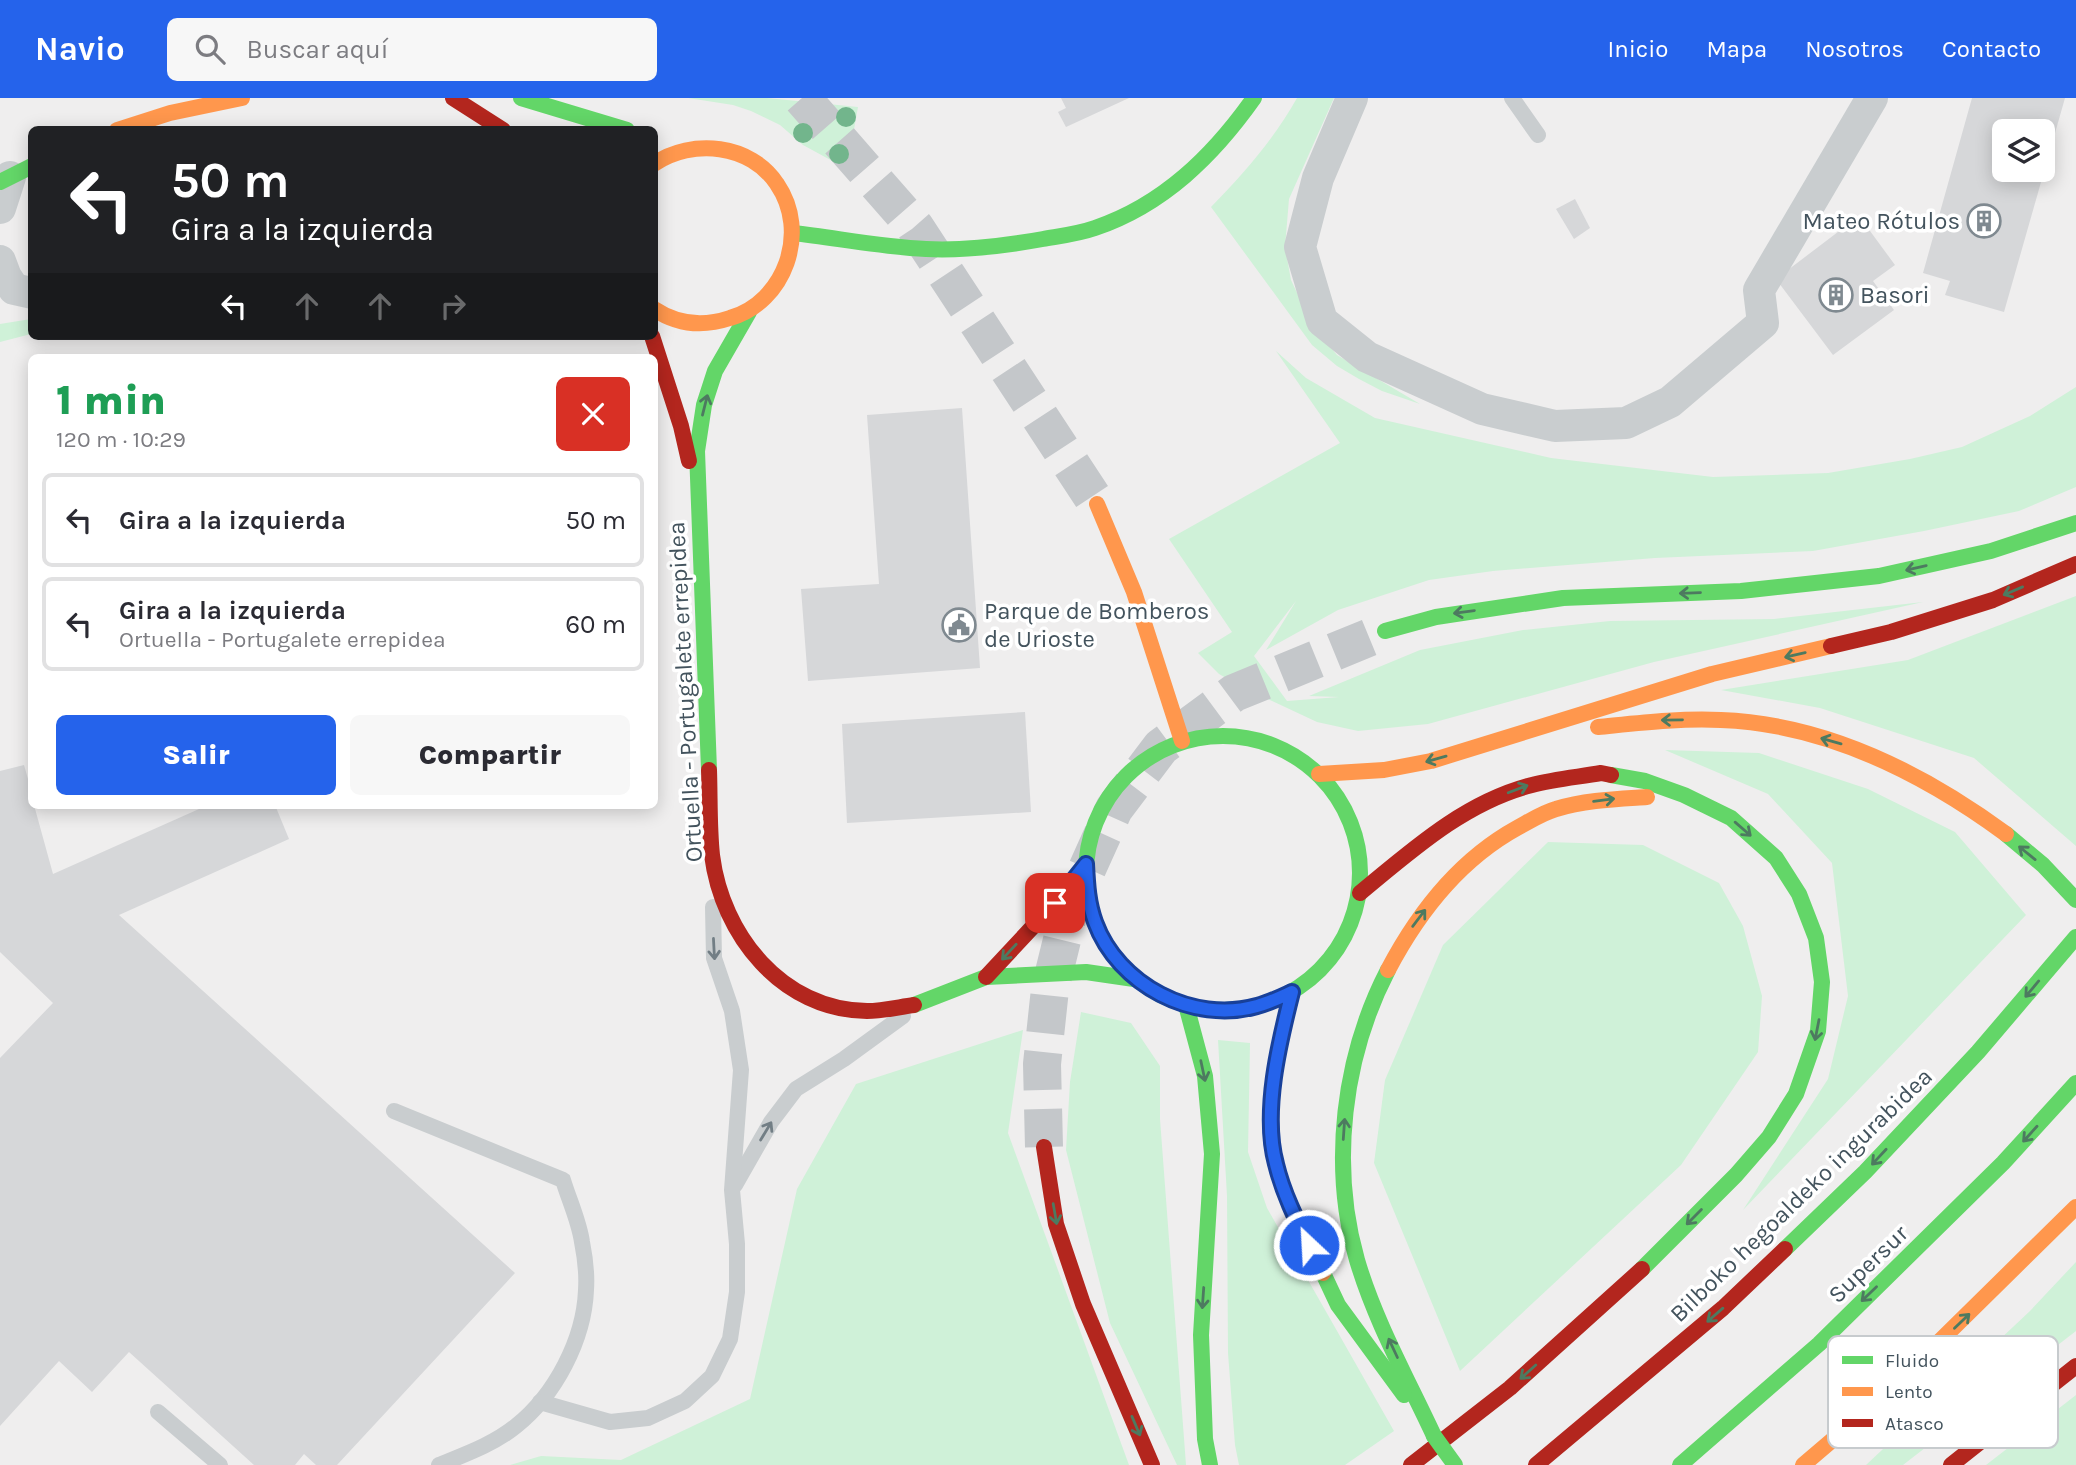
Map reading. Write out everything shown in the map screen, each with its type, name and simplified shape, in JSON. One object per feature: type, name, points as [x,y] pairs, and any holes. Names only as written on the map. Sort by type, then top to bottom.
[{"type":"main road","points":[[129,126],[170,113],[242,98]]},
{"type":"main road","points":[[453,98],[497,126]]},
{"type":"main road","points":[[521,98],[614,126]]},
{"type":"main road","points":[[793,233],[889,247],[944,250],[1002,247],[1097,228],[1139,208],[1177,184],[1223,140],[1254,98]]},
{"type":"main road","points":[[665,142],[685,149]]},
{"type":"main road","points":[[658,162],[685,149],[710,147],[736,153],[759,165],[777,184],[789,207],[793,233],[791,257],[782,279],[768,298],[749,312],[727,322],[704,325],[679,321],[658,311]]},
{"type":"main road","name":"Ortuella - Portugalete errepidea","points":[[749,312],[715,371],[704,405],[697,451],[712,856],[724,906],[741,939],[770,974],[809,998],[836,1007],[867,1011],[917,1005],[986,977],[1086,972],[1134,979]]},
{"type":"main road","name":"Ortuella - Portugalete errepidea","points":[[658,355],[681,426],[698,497]]},
{"type":"main road","points":[[1097,504],[1134,592],[1182,741]]},
{"type":"main road","points":[[1385,631],[1436,617],[1563,598],[1741,591],[1879,576],[1992,551],[2076,523]]},
{"type":"main road","points":[[1318,774],[1408,767],[1712,674],[1891,632],[1993,600],[2076,564]]},
{"type":"main road","points":[[1482,745],[1596,727],[1670,719],[1741,721],[1798,731],[1855,748],[1927,780],[1978,813],[2052,872],[2076,900]]},
{"type":"main road","points":[[1227,735],[1260,741],[1289,753],[1318,774],[1337,796],[1354,830],[1361,864],[1360,893],[1350,928],[1324,967],[1292,992],[1256,1007],[1221,1011],[1186,1005],[1155,992],[1134,979],[1112,953],[1096,925],[1087,897],[1086,864],[1096,821],[1118,786],[1148,758],[1182,741],[1227,735]]},
{"type":"main road","points":[[1360,893],[1421,843],[1474,807],[1531,785],[1601,773],[1645,781],[1684,795],[1731,818],[1776,858],[1799,894],[1816,938],[1822,982],[1818,1031],[1796,1094],[1769,1137],[1737,1175],[1621,1290],[1510,1388],[1412,1465]]},
{"type":"main road","points":[[1455,1465],[1420,1412],[1366,1290],[1350,1234],[1342,1166],[1346,1103],[1359,1037],[1379,985],[1406,935],[1448,880],[1494,839],[1544,813],[1602,799],[1684,795]]},
{"type":"main road","name":"Ortuella - Portugalete errepidea","points":[[986,977],[1055,903],[1086,864]]},
{"type":"main road","name":"Bilboko hegoaldeko ingurabidea","points":[[1536,1465],[1723,1308],[1865,1172],[1978,1052],[2076,937]]},
{"type":"main road","points":[[1292,992],[1273,1092],[1271,1130],[1275,1162],[1285,1194],[1338,1305],[1420,1412]]},
{"type":"main road","points":[[1186,1005],[1205,1076],[1212,1154],[1200,1335],[1205,1439],[1210,1465]]},
{"type":"main road","name":"Supersur","points":[[1680,1465],[1819,1343],[2003,1163],[2076,1083]]},
{"type":"main road","points":[[1044,1147],[1056,1224],[1083,1304],[1152,1465]]},
{"type":"main road","points":[[1945,1336],[2076,1207]]},
{"type":"main road","points":[[2058,1380],[2076,1366]]},
{"type":"main road","points":[[1803,1465],[1828,1444]]},
{"type":"main road","points":[[1951,1465],[1972,1448]]},
{"type":"street","points":[[1352,98],[1318,178],[1300,247],[1322,321],[1367,357],[1406,377],[1482,409],[1555,426],[1626,423],[1670,402],[1763,323],[1759,290],[1872,98]]},
{"type":"street","points":[[0,208],[14,175]]},
{"type":"street","points":[[0,261],[6,277],[19,297]]},
{"type":"lane","points":[[1513,98],[1538,135]]},
{"type":"lane","points":[[540,1402],[610,1422],[648,1418],[685,1401],[712,1376],[730,1339],[737,1292],[737,1244],[732,1190],[741,1070],[732,1011],[714,958],[712,856]]},
{"type":"lane","points":[[732,1190],[771,1122],[796,1089],[844,1059],[917,1005]]},
{"type":"lane","points":[[394,1111],[563,1180],[582,1240],[586,1290],[579,1333],[561,1373],[540,1402],[517,1426],[491,1443],[439,1465]]},
{"type":"lane","points":[[158,1412],[220,1465]]},
{"type":"green space","points":[[688,98],[767,98],[858,107],[847,169],[803,145],[780,125],[751,111],[733,105]]},
{"type":"green space","points":[[1297,98],[1334,98],[1289,199],[1285,247],[1291,280],[1312,325],[1337,355],[1420,404],[1382,391],[1359,379],[1337,366],[1312,345],[1211,207],[1258,155]]},
{"type":"green space","points":[[28,319],[28,335],[0,342],[0,324]]},
{"type":"green space","points":[[1276,351],[1306,378],[1375,418],[1551,458],[1713,477],[1828,473],[1962,447],[2030,416],[2076,387],[2076,487],[2019,511],[1813,551],[1655,558],[1493,571],[1429,580],[1338,610],[1266,650],[1296,601],[1254,656],[1287,701],[1339,697],[1309,696],[1420,650],[1523,630],[1610,621],[1774,619],[1923,602],[1654,662],[1428,724],[1358,731],[1317,722],[1240,686],[1219,674],[1198,653],[1232,632],[1169,539],[1340,443]]},
{"type":"green space","points":[[2076,596],[2076,846],[1974,758],[1820,708],[1721,690],[1908,660]]},
{"type":"green space","points":[[1665,750],[1759,753],[1868,789],[1955,832],[2026,915],[1743,1210],[1828,1079],[1848,996],[1832,863],[1768,794]]},
{"type":"green space","points":[[1548,842],[1643,845],[1719,883],[1743,926],[1762,996],[1758,1052],[1681,1165],[1460,1371],[1374,1163],[1385,1080],[1443,945]]},
{"type":"green space","points":[[1081,1012],[1131,1023],[1160,1066],[1160,1119],[1186,1465],[1177,1465],[1110,1323],[1066,1150],[1070,1082]]},
{"type":"green space","points":[[1023,1030],[1008,1133],[1129,1465],[510,1465],[541,1456],[621,1460],[750,1399],[797,1189],[856,1084]]},
{"type":"green space","points":[[1218,1040],[1250,1043],[1248,1152],[1267,1208],[1394,1431],[1345,1465],[1239,1465],[1228,1353],[1227,1196]]},
{"type":"green space","points":[[2076,1262],[2076,1331],[2058,1345],[2058,1336],[2003,1336]]},
{"type":"green space","points":[[2076,1395],[2076,1465],[1986,1465],[2008,1448],[2058,1448],[2058,1409]]},
{"type":"green space","points":[[1884,1448],[1925,1448],[1903,1465],[1866,1465]]},
{"type":"building","points":[[1061,98],[1129,98],[1066,127],[1058,112],[1066,108]]},
{"type":"building","name":"Mateo Rótulos","points":[[1972,98],[2065,98],[2055,133],[2055,119],[1992,119],[1992,182],[2041,182],[2004,312],[1945,295],[1950,281],[1923,273]]},
{"type":"building","points":[[1575,199],[1590,228],[1574,239],[1556,209]]},
{"type":"building","name":"Basori","points":[[1859,216],[1895,265],[1873,281],[1894,310],[1833,355],[1776,279]]},
{"type":"building","points":[[962,408],[980,668],[808,681],[801,589],[879,584],[867,415]]},
{"type":"building","points":[[1025,712],[1031,812],[847,823],[842,724]]},
{"type":"building","points":[[24,765],[28,779],[28,809],[35,809],[53,874],[199,809],[277,809],[289,839],[119,915],[515,1273],[337,1465],[316,1465],[304,1454],[295,1465],[254,1465],[129,1352],[92,1392],[59,1361],[0,1426],[0,1058],[53,1003],[0,952],[0,771]]},
{"type":"tunnel","points":[[802,98],[915,227],[1097,504]]},
{"type":"tunnel","points":[[1044,1147],[1042,1064],[1050,989],[1070,907],[1114,809],[1161,747],[1234,693],[1385,631]]},
{"type":"traffic: fast","points":[[521,98],[614,126]]},
{"type":"traffic: fast","points":[[793,233],[892,246],[970,249],[1089,230],[1143,206],[1185,176],[1221,140],[1254,98]]},
{"type":"traffic: fast","points":[[0,182],[28,168]]},
{"type":"traffic: fast","points":[[709,770],[697,451],[704,405],[715,371],[749,312]]},
{"type":"traffic: fast","points":[[1385,631],[1436,617],[1563,598],[1741,591],[1879,576],[1991,551],[2076,523]]},
{"type":"traffic: fast","points":[[1223,736],[1263,742],[1299,759],[1320,776],[1337,797],[1354,833],[1360,873],[1354,913],[1337,949],[1320,970],[1299,987],[1263,1004],[1223,1010],[1183,1004],[1147,987],[1126,970],[1109,949],[1092,913],[1086,873],[1092,833],[1109,797],[1126,776],[1147,759],[1183,742],[1223,736]]},
{"type":"traffic: fast","points":[[1611,775],[1645,781],[1684,795],[1731,818],[1776,858],[1799,894],[1816,938],[1822,982],[1818,1031],[1796,1094],[1769,1137],[1736,1175],[1642,1269]]},
{"type":"traffic: fast","points":[[2006,834],[2043,865],[2076,900]]},
{"type":"traffic: fast","points":[[1785,1249],[1865,1172],[1978,1052],[2076,937]]},
{"type":"traffic: fast","points":[[1388,970],[1360,1039],[1351,1075],[1343,1149],[1344,1187],[1349,1224],[1364,1283],[1434,1436]]},
{"type":"traffic: fast","points":[[914,1005],[986,977],[1086,972],[1134,979]]},
{"type":"traffic: fast","points":[[1186,1005],[1205,1076],[1212,1154],[1201,1335],[1205,1439],[1210,1465]]},
{"type":"traffic: fast","points":[[1680,1465],[1819,1344],[2003,1163],[2076,1083]]},
{"type":"traffic: fast","points":[[1323,1273],[1338,1305],[1404,1395]]},
{"type":"traffic: fast","points":[[1434,1436],[1455,1465]]},
{"type":"traffic: slow","points":[[129,126],[170,113],[242,98]]},
{"type":"traffic: slow","points":[[658,162],[669,156],[703,148],[737,153],[752,160],[777,184],[787,203],[791,223],[791,243],[778,281],[765,297],[749,310],[710,323],[681,321],[658,311]]},
{"type":"traffic: slow","points":[[1097,504],[1134,592],[1182,741]]},
{"type":"traffic: slow","points":[[1319,774],[1384,770],[1431,761],[1712,674],[1831,646]]},
{"type":"traffic: slow","points":[[1598,727],[1660,721],[1721,720],[1798,731],[1835,742],[1907,772],[2006,834]]},
{"type":"traffic: slow","points":[[1388,970],[1413,927],[1442,889],[1459,871],[1496,841],[1536,817],[1556,809],[1590,802],[1647,797]]},
{"type":"traffic: slow","points":[[1292,992],[1271,1100],[1272,1143],[1285,1192],[1323,1273]]},
{"type":"traffic: slow","points":[[1945,1336],[2076,1207]]},
{"type":"traffic: slow","points":[[1803,1465],[1828,1444]]},
{"type":"traffic: jam","points":[[453,98],[497,126]]},
{"type":"traffic: jam","points":[[653,340],[658,354]]},
{"type":"traffic: jam","points":[[658,355],[681,426],[689,461]]},
{"type":"traffic: jam","points":[[1831,646],[1891,632],[1993,600],[2076,564]]},
{"type":"traffic: jam","points":[[709,770],[711,844],[718,885],[728,913],[761,963],[783,982],[808,997],[836,1007],[867,1011],[914,1005]]},
{"type":"traffic: jam","points":[[1360,893],[1440,829],[1484,803],[1540,783],[1601,773],[1611,775]]},
{"type":"traffic: jam","points":[[986,977],[1055,903],[1086,864]]},
{"type":"traffic: jam","points":[[1044,1147],[1056,1224],[1083,1304],[1152,1465]]},
{"type":"traffic: jam","points":[[1536,1465],[1723,1308],[1785,1249]]},
{"type":"traffic: jam","points":[[1411,1465],[1510,1388],[1642,1269]]},
{"type":"traffic: jam","points":[[2058,1380],[2076,1366]]},
{"type":"traffic: jam","points":[[1951,1465],[1972,1448]]},
{"type":"place","name":"Mateo Rótulos","points":[[1984,221]]},
{"type":"place","name":"Basori","points":[[1836,295]]},
{"type":"place","name":"Parque de Bomberos de Urioste","points":[[959,625]]},
{"type":"route","points":[[1055,903],[1086,864],[1087,897],[1096,925],[1112,953],[1134,979],[1155,992],[1186,1005],[1221,1011],[1256,1007],[1292,992],[1273,1092],[1271,1130],[1275,1162],[1285,1194],[1309,1245]]}]
